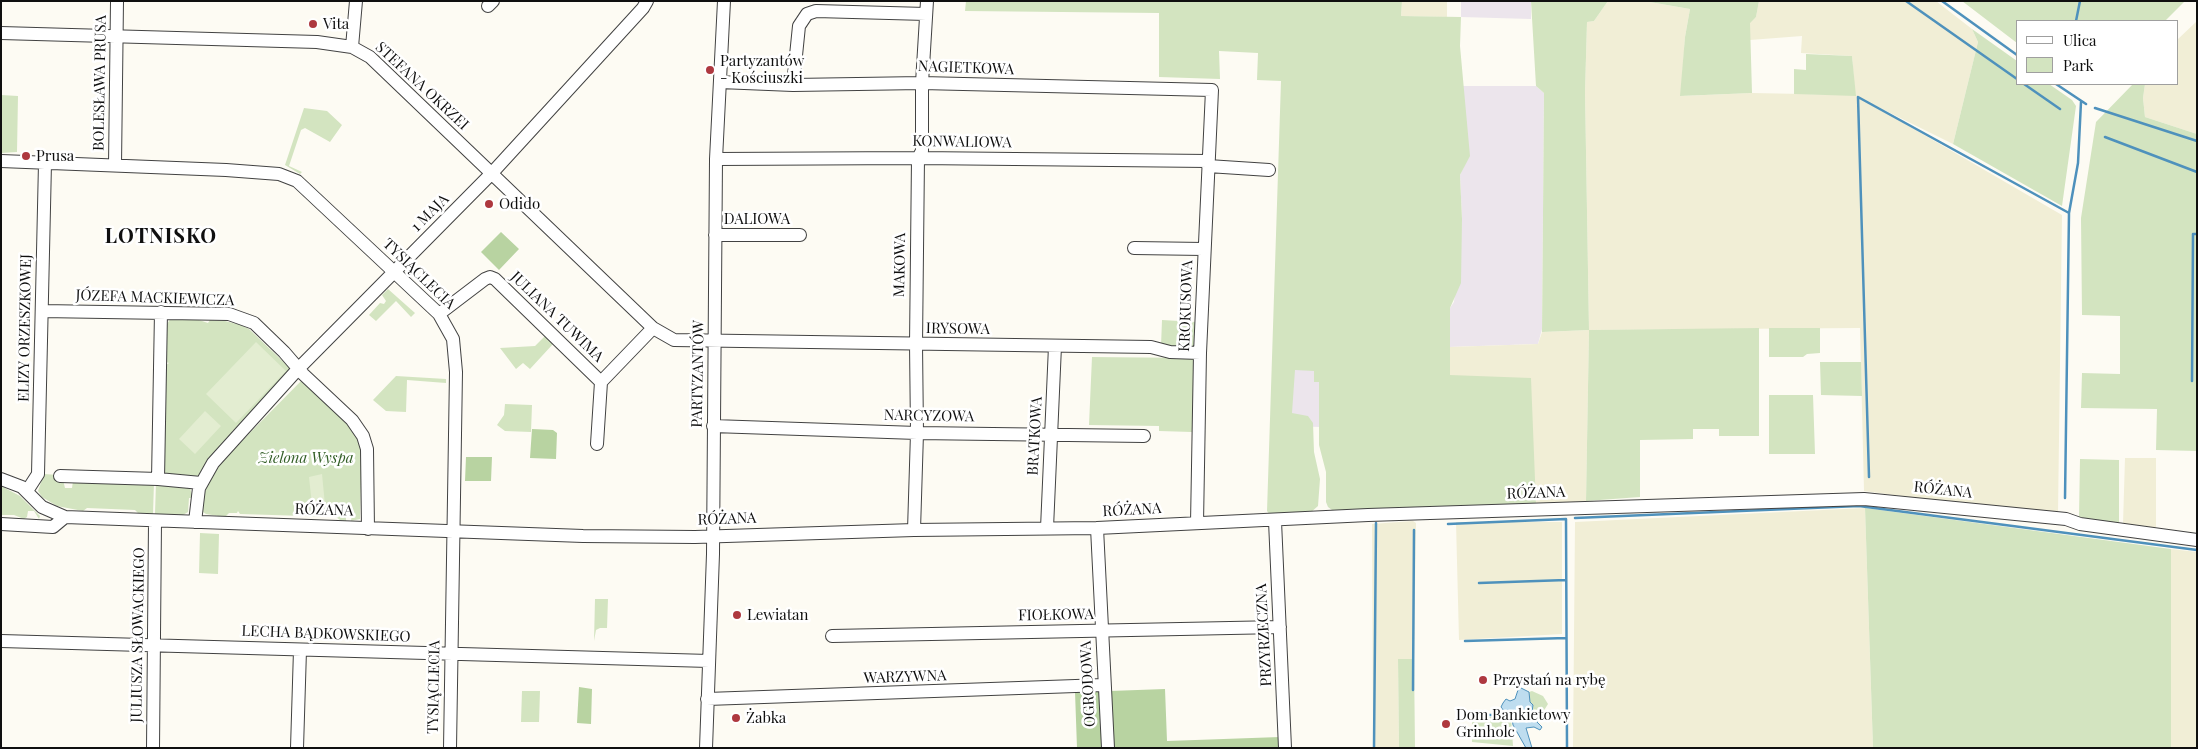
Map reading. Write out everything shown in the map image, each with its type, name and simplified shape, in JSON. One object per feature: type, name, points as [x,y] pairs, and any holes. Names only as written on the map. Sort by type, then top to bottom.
[{"type":"street","name":"BOLESŁAWA PRUSA","points":[[115,165],[118,1]]},
{"type":"street","points":[[352,47],[356,1]]},
{"type":"street","name":"1 MAJA","points":[[195,522],[201,483],[213,463],[298,369],[492,173],[643,8],[647,1]]},
{"type":"street","name":"PARTYZANTÓW","points":[[706,748],[713,536],[716,160],[724,1]]},
{"type":"street","points":[[794,85],[799,26],[807,14],[816,11],[927,8]]},
{"type":"street","name":"MAKOWA","points":[[914,530],[917,433],[918,158],[922,151],[922,83],[927,8]]},
{"type":"street","name":"STEFANA OKRZEI","points":[[1,33],[317,42],[352,47],[370,57],[653,328],[674,340],[714,342]]},
{"type":"street","name":"NAGIETKOWA","points":[[720,82],[794,85],[922,83],[1212,90]]},
{"type":"street","name":"KROKUSOWA","points":[[1197,523],[1200,353],[1212,90]]},
{"type":"street","name":"KONWALIOWA","points":[[716,160],[918,158],[1208,164],[1269,170]]},
{"type":"street","name":"TYSIĄCLECIA","points":[[1,161],[273,172],[297,181],[439,314],[453,340],[456,372],[450,748]]},
{"type":"street","name":"ELIZY ORZESZKOWEJ","points":[[27,491],[38,474],[45,163]]},
{"type":"street","name":"DALIOWA","points":[[715,235],[800,235]]},
{"type":"street","points":[[1134,248],[1204,249]]},
{"type":"street","name":"JULIANA TUWIMA","points":[[439,314],[490,277],[601,382],[597,444]]},
{"type":"street","name":"JÓZEFA MACKIEWICZA","points":[[42,311],[229,314],[248,319],[279,346],[298,369],[352,420],[363,436],[367,449],[368,528]]},
{"type":"street","points":[[158,478],[162,312]]},
{"type":"street","points":[[601,382],[653,328]]},
{"type":"street","name":"IRYSOWA","points":[[714,342],[1151,347],[1170,352],[1200,353]]},
{"type":"street","name":"BRATKOWA","points":[[1047,528],[1056,346]]},
{"type":"street","name":"NARCYZOWA","points":[[714,426],[917,433],[1052,433],[1144,436]]},
{"type":"street","points":[[60,476],[158,478],[201,483]]},
{"type":"street","name":"RÓŻANA","points":[[1,478],[27,491],[42,507],[65,517],[155,522],[583,536],[713,536],[914,530],[1097,528],[1275,521],[1368,515],[1864,499],[2066,519],[2080,524],[2197,540]]},
{"type":"street","name":"RÓŻANA","points":[[1,524],[53,526],[65,517]]},
{"type":"street","name":"PRZYRZECZNA","points":[[1275,521],[1286,748]]},
{"type":"street","name":"JULIUSZA SŁOWACKIEGO","points":[[153,748],[155,522]]},
{"type":"street","name":"OGRODOWA","points":[[1097,528],[1108,748]]},
{"type":"street","name":"FIOŁKOWA","points":[[832,636],[1280,627]]},
{"type":"street","name":"LECHA BĄDKOWSKIEGO","points":[[1,641],[709,661]]},
{"type":"street","points":[[297,748],[300,650]]},
{"type":"street","name":"WARZYWNA","points":[[708,699],[1104,685]]},
{"type":"shaded area","points":[[1402,1],[1447,1],[1447,17],[1401,16]]},
{"type":"shaded area","points":[[1461,1],[1531,1],[1531,19],[1461,17]]},
{"type":"shaded area","points":[[1608,1],[1644,1],[1690,9],[1685,37],[1681,96],[1752,93],[1855,95],[1852,56],[1801,53],[1802,36],[1750,40],[1750,22],[1756,17],[1759,1],[1936,1],[1972,29],[1978,42],[1953,144],[1864,100],[2062,215],[2058,513],[1954,503],[1864,491],[1860,328],[1589,330],[1585,92],[1587,22],[1594,21]]},
{"type":"shaded area","points":[[2197,21],[2197,134],[2145,117],[2143,98],[2145,85],[2178,85],[2178,39]]},
{"type":"shaded area","points":[[1463,86],[1536,86],[1544,93],[1542,329],[1538,344],[1450,347],[1450,308],[1454,302],[1462,219],[1460,175],[1469,156]]},
{"type":"shaded area","points":[[1589,330],[1586,501],[1536,505],[1450,375],[1450,347],[1538,344],[1542,332]]},
{"type":"shaded area","points":[[1276,364],[1324,366],[1322,427],[1274,426]]},
{"type":"shaded area","points":[[2125,458],[2156,458],[2156,528],[2123,524]]},
{"type":"shaded area","points":[[1865,508],[1873,748],[1573,748],[1575,522]]},
{"type":"shaded area","points":[[1413,521],[1416,523],[1414,659],[1398,660],[1399,748],[1373,748],[1372,524]]},
{"type":"shaded area","points":[[1456,522],[1562,522],[1562,634],[1459,640]]},
{"type":"shaded area","points":[[2171,549],[2197,552],[2197,748],[2171,748]]},
{"type":"green space","points":[[966,1],[1402,1],[1401,16],[1461,17],[1460,46],[1470,156],[1460,175],[1462,219],[1461,283],[1450,308],[1450,375],[1531,378],[1536,505],[1336,513],[1328,507],[1326,502],[1326,472],[1319,445],[1319,382],[1314,382],[1314,371],[1295,370],[1292,413],[1308,416],[1313,423],[1314,452],[1320,479],[1318,506],[1310,513],[1270,515],[1267,511],[1281,81],[1257,80],[1258,53],[1219,51],[1220,79],[1159,77],[1159,13],[965,11]]},
{"type":"green space","points":[[1531,1],[1608,1],[1594,21],[1587,22],[1585,92],[1589,330],[1542,332],[1544,93],[1536,86]]},
{"type":"green space","points":[[1644,1],[1759,1],[1756,17],[1750,23],[1752,93],[1680,96],[1685,37],[1690,9]]},
{"type":"green space","points":[[1962,1],[2185,1],[2166,20],[2016,20],[2016,42]]},
{"type":"green space","points":[[1972,29],[2016,60],[2016,85],[2050,85],[2072,100],[2076,106],[2062,206],[1953,144],[1978,42]]},
{"type":"green space","points":[[1806,54],[1852,56],[1856,96],[1794,94],[1794,69],[1806,70]]},
{"type":"green space","points":[[2132,85],[2145,85],[2143,98],[2145,117],[2197,134],[2197,451],[2156,450],[2157,409],[2081,408],[2082,373],[2120,374],[2120,316],[2082,315],[2081,218],[2096,122]]},
{"type":"green space","points":[[1,95],[18,96],[17,152],[1,153]]},
{"type":"green space","points":[[304,108],[327,111],[342,125],[330,142],[305,128],[301,130],[289,166],[302,172],[300,174],[285,165]]},
{"type":"green space","points":[[501,232],[519,249],[499,270],[481,252]]},
{"type":"green space","points":[[388,289],[415,313],[411,317],[396,301],[376,321],[369,315],[380,303],[384,304],[386,301],[382,295]]},
{"type":"green space","points":[[171,318],[196,319],[208,323],[210,320],[225,321],[241,325],[249,329],[291,369],[237,429],[232,431],[233,433],[218,448],[218,451],[196,478],[166,475],[164,473],[166,365],[169,363],[166,362],[167,324]]},
{"type":"green space","points":[[1162,320],[1196,322],[1195,347],[1161,346]]},
{"type":"green space","points":[[1759,328],[1759,436],[1719,436],[1719,429],[1693,429],[1693,439],[1640,440],[1640,497],[1586,501],[1589,330]]},
{"type":"green space","points":[[1769,328],[1820,328],[1820,353],[1807,354],[1803,357],[1769,357]]},
{"type":"green space","points":[[545,336],[553,344],[530,369],[523,363],[516,369],[500,348],[535,346]]},
{"type":"green space","points":[[256,342],[286,371],[236,423],[206,394]]},
{"type":"green space","points":[[1092,357],[1195,358],[1192,432],[1159,431],[1159,426],[1089,425]]},
{"type":"green space","points":[[1820,362],[1861,362],[1862,396],[1821,395]]},
{"type":"green space","points":[[396,376],[446,379],[446,383],[407,380],[406,412],[386,411],[373,400]]},
{"type":"green space","name":"Zielona Wyspa","points":[[303,379],[354,430],[362,447],[360,519],[351,521],[352,514],[346,514],[346,521],[336,517],[240,514],[238,511],[237,513],[229,513],[225,517],[203,512],[204,494],[214,472],[226,457]]},
{"type":"green space","points":[[1769,395],[1813,395],[1815,454],[1769,454]]},
{"type":"green space","points":[[505,404],[532,405],[531,432],[505,431],[497,425],[504,415]]},
{"type":"green space","points":[[205,411],[221,426],[195,454],[179,439]]},
{"type":"green space","points":[[532,429],[553,430],[557,433],[556,459],[530,458]]},
{"type":"green space","points":[[466,457],[492,457],[491,481],[465,481]]},
{"type":"green space","points":[[2080,459],[2119,460],[2119,523],[2079,517]]},
{"type":"green space","points":[[44,474],[58,475],[63,480],[65,488],[72,488],[73,481],[154,482],[153,514],[139,514],[135,510],[87,508],[83,511],[57,506],[42,497],[38,491]]},
{"type":"green space","points":[[322,474],[325,505],[312,505],[309,477]]},
{"type":"green space","points":[[156,482],[190,488],[193,498],[189,498],[188,512],[183,515],[155,514]]},
{"type":"green space","points":[[1,486],[20,496],[40,516],[39,519],[34,511],[28,511],[27,517],[24,519],[14,515],[1,515]]},
{"type":"green space","points":[[1865,508],[2171,549],[2171,748],[1873,748]]},
{"type":"green space","points":[[200,533],[219,534],[218,574],[199,573]]},
{"type":"green space","points":[[595,599],[608,599],[607,628],[596,630],[594,641]]},
{"type":"green space","points":[[1398,659],[1414,659],[1415,748],[1399,748]]},
{"type":"green space","points":[[579,687],[592,689],[591,724],[577,723]]},
{"type":"green space","points":[[1165,689],[1167,741],[1280,737],[1280,748],[1112,748],[1110,691]]},
{"type":"green space","points":[[522,691],[540,691],[539,722],[521,722]]},
{"type":"green space","points":[[1102,691],[1104,748],[1077,748],[1075,692]]},
{"type":"green space","points":[[1532,691],[1543,696],[1548,704],[1543,712],[1532,712],[1533,705],[1530,702],[1529,692]]},
{"type":"green space","points":[[1472,717],[1511,717],[1513,746],[1472,742]]},
{"type":"water","points":[[1519,687],[1529,692],[1530,702],[1533,705],[1532,712],[1504,711],[1501,707],[1503,703],[1506,699],[1510,701],[1515,699]]},
{"type":"water","points":[[1517,715],[1538,715],[1537,722],[1542,727],[1540,730],[1534,727],[1526,728],[1532,748],[1526,748],[1513,725],[1512,718],[1518,718]]},
{"type":"waterway","points":[[1906,1],[2016,78]]},
{"type":"waterway","points":[[1942,1],[2016,54]]},
{"type":"waterway","points":[[2076,20],[2080,1]]},
{"type":"waterway","points":[[2025,85],[2060,109]]},
{"type":"waterway","points":[[2058,85],[2086,104]]},
{"type":"waterway","points":[[1869,477],[1858,97],[2069,213]]},
{"type":"waterway","points":[[2065,498],[2069,213],[2078,163],[2081,102]]},
{"type":"waterway","points":[[2095,108],[2197,141]]},
{"type":"waterway","points":[[2105,137],[2197,172]]},
{"type":"waterway","points":[[2192,381],[2193,234],[2197,234]]},
{"type":"waterway","points":[[1575,518],[1859,506],[2197,550]]},
{"type":"waterway","points":[[1448,524],[1566,519],[1567,748]]},
{"type":"waterway","points":[[1374,748],[1376,523]]},
{"type":"waterway","points":[[1413,690],[1414,530]]},
{"type":"waterway","points":[[1479,583],[1566,580]]},
{"type":"waterway","points":[[1465,641],[1566,638]]},
{"type":"waterway","points":[[1473,715],[1568,715]]},
{"type":"place","name":"Vita","points":[[313,24]]},
{"type":"place","name":"Partyzantów - Kościuszki","points":[[710,70]]},
{"type":"place","name":"Prusa","points":[[26,156]]},
{"type":"place","name":"Odido","points":[[489,204]]},
{"type":"place","name":"Lewiatan","points":[[737,615]]},
{"type":"place","name":"Przystań na rybę","points":[[1483,680]]},
{"type":"place","name":"Żabka","points":[[736,718]]},
{"type":"place","name":"Dom Bankietowy Grinholc","points":[[1446,724]]},
{"type":"district","name":"LOTNISKO","points":[[161,237]]}]
